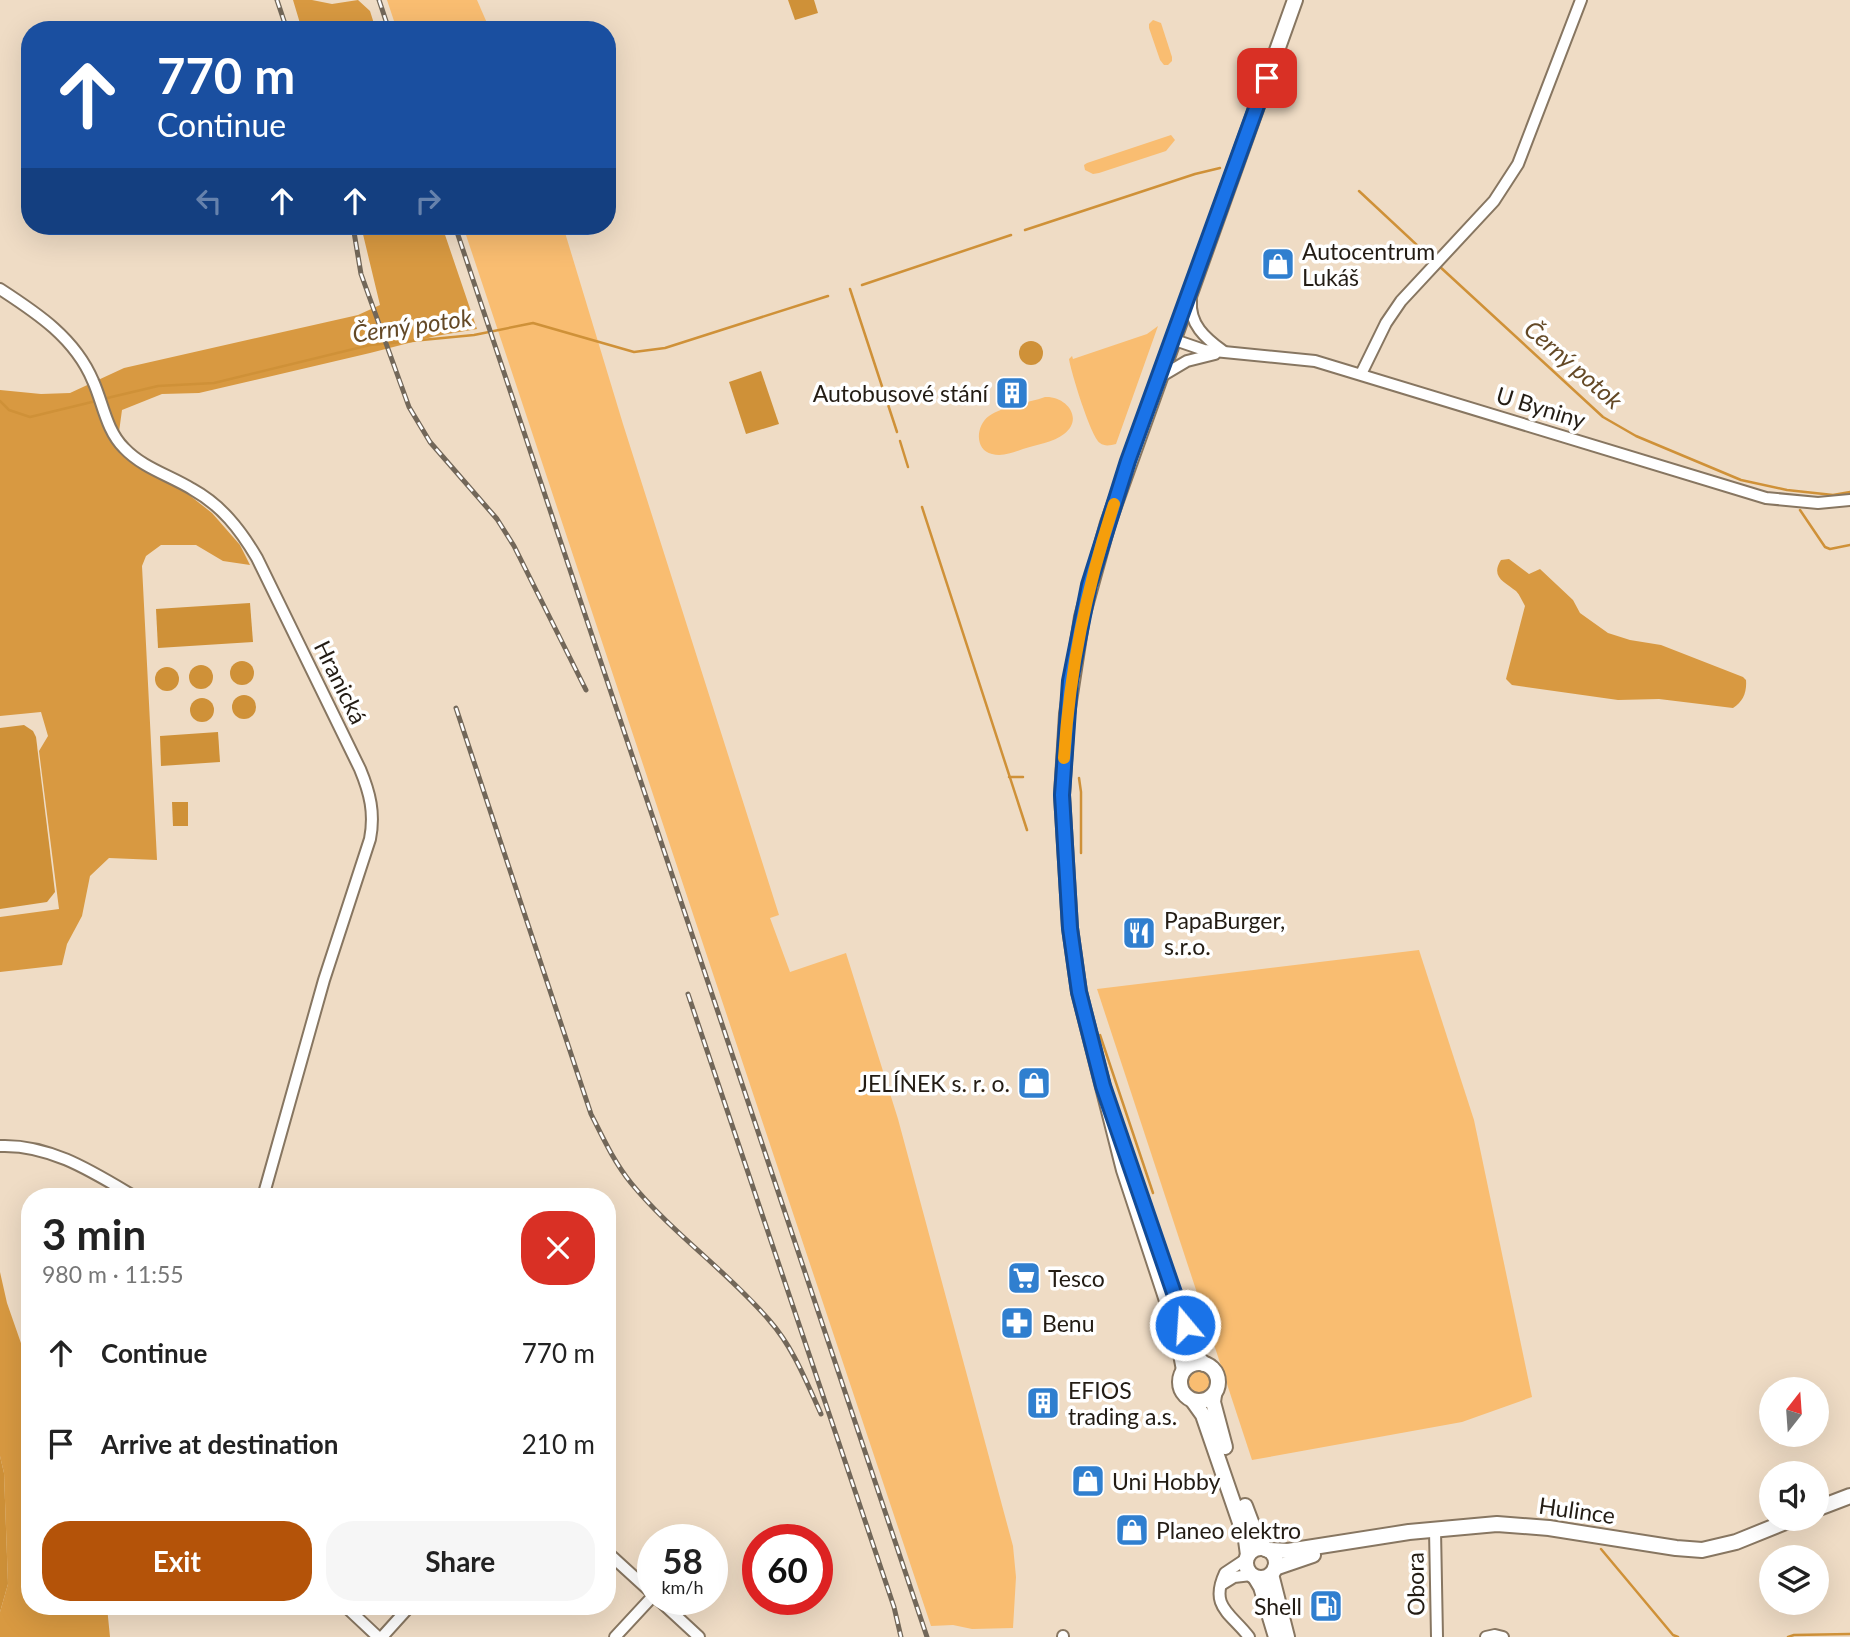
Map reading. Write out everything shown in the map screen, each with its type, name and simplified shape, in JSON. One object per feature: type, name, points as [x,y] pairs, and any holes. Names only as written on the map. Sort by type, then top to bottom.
[{"type":"main road","points":[[1184,1370],[1176,1328],[1124,1170],[1079,992],[1070,928],[1062,795],[1067,714],[1075,649],[1089,585],[1128,461],[1295,0]]},
{"type":"main road","points":[[1103,1086],[1185,1325],[1198,1358],[1214,1370],[1217,1377],[1213,1402],[1219,1432],[1250,1520],[1267,1550],[1275,1558],[1273,1571],[1287,1637]]},
{"type":"main road","points":[[1204,1364],[1193,1364],[1184,1370],[1180,1377],[1180,1388],[1203,1415],[1246,1540],[1246,1568],[1261,1587],[1276,1637]]},
{"type":"main road","points":[[1193,1401],[1204,1401],[1214,1395]]},
{"type":"main road","points":[[1829,1504],[1850,1496]]},
{"type":"main road","name":"Hulince","points":[[1267,1550],[1288,1551],[1484,1525],[1532,1526],[1676,1549],[1702,1549],[1736,1542],[1763,1531]]},
{"type":"main road","name":"Hulince","points":[[1273,1571],[1349,1542]]},
{"type":"main road","points":[[1247,1557],[1257,1548],[1267,1550]]},
{"type":"main road","points":[[1253,1576],[1263,1578],[1273,1571]]},
{"type":"street","points":[[1361,374],[1386,323],[1401,302],[1494,201],[1518,164],[1581,0]]},
{"type":"street","name":"Hranická","points":[[0,289],[66,338],[84,363],[117,439],[135,459],[206,498],[227,516],[246,538],[360,769],[370,795],[373,815],[370,839],[324,981],[266,1188]]},
{"type":"street","points":[[1191,289],[1189,313],[1209,342],[1225,353]]},
{"type":"street","points":[[1172,339],[1204,350],[1225,353]]},
{"type":"street","points":[[1158,378],[1187,361],[1225,353]]},
{"type":"street","name":"U Byniny","points":[[1225,353],[1315,361],[1766,498],[1818,503],[1850,500]]},
{"type":"street","points":[[0,1146],[27,1148],[58,1155],[118,1188]]},
{"type":"street","name":"Obora","points":[[1435,1530],[1437,1637]]},
{"type":"street","points":[[1247,1557],[1228,1569],[1219,1596],[1222,1606],[1249,1637]]},
{"type":"street","points":[[616,1560],[637,1580]]},
{"type":"street","points":[[1221,1585],[1234,1577],[1253,1576]]},
{"type":"street","points":[[615,1637],[637,1613]]},
{"type":"street","points":[[355,1615],[380,1637],[401,1615]]},
{"type":"street","points":[[675,1615],[699,1637]]},
{"type":"street","points":[[1486,1637],[1503,1637]]},
{"type":"shaded area","points":[[293,0],[332,4],[358,0],[370,11],[373,21],[299,21]]},
{"type":"shaded area","points":[[387,0],[477,0],[486,21],[394,21]]},
{"type":"shaded area","points":[[788,0],[814,0],[818,13],[795,20]]},
{"type":"shaded area","points":[[1153,20],[1161,23],[1172,57],[1168,65],[1164,65],[1160,60],[1149,28]]},
{"type":"shaded area","points":[[1171,135],[1175,140],[1166,151],[1099,173],[1093,174],[1085,170],[1084,165],[1087,163]]},
{"type":"shaded area","points":[[363,235],[445,235],[477,329],[436,336],[199,393],[162,394],[122,410],[119,432],[137,454],[212,513],[240,545],[250,565],[223,561],[196,545],[161,545],[146,556],[142,566],[157,860],[109,858],[90,876],[82,916],[67,944],[62,965],[0,972],[0,917],[59,909],[39,751],[48,736],[41,712],[0,716],[0,390],[41,394],[70,393],[124,368],[358,315],[380,305]]},
{"type":"shaded area","points":[[466,235],[566,235],[779,915],[770,918],[790,972],[846,953],[898,1119],[1013,1546],[1016,1577],[1013,1628],[931,1626]]},
{"type":"shaded area","points":[[1158,326],[1116,444],[1102,444],[1096,438],[1087,417],[1069,359],[1147,334]]},
{"type":"shaded area","points":[[1031,341],[1040,344],[1043,353],[1040,362],[1031,365],[1022,362],[1019,353],[1022,344]]},
{"type":"shaded area","points":[[761,371],[779,424],[746,434],[729,382]]},
{"type":"shaded area","points":[[1045,397],[1060,400],[1073,415],[1073,422],[1064,434],[1004,455],[992,454],[982,448],[979,431],[989,416]]},
{"type":"shaded area","points":[[1509,559],[1529,574],[1540,569],[1573,600],[1580,613],[1608,633],[1661,645],[1743,677],[1746,684],[1742,700],[1733,708],[1659,699],[1618,700],[1512,685],[1506,679],[1525,606],[1517,593],[1498,575],[1501,560]]},
{"type":"shaded area","points":[[250,603],[253,642],[158,648],[156,609]]},
{"type":"shaded area","points":[[242,661],[251,664],[254,673],[251,682],[242,685],[233,682],[230,673],[233,664]]},
{"type":"shaded area","points":[[201,665],[210,668],[213,677],[210,686],[201,689],[192,686],[189,677],[192,668]]},
{"type":"shaded area","points":[[162,667],[172,667],[179,674],[179,684],[172,691],[162,691],[155,684],[155,674]]},
{"type":"shaded area","points":[[239,695],[249,695],[256,702],[256,712],[249,719],[239,719],[232,712],[232,702]]},
{"type":"shaded area","points":[[197,698],[207,698],[214,705],[214,715],[207,722],[197,722],[190,715],[190,705]]},
{"type":"shaded area","points":[[24,725],[33,731],[36,737],[55,892],[47,902],[0,909],[0,728]]},
{"type":"shaded area","points":[[218,732],[220,762],[161,766],[160,736]]},
{"type":"shaded area","points":[[172,802],[188,802],[188,826],[173,826]]},
{"type":"shaded area","points":[[1419,950],[1474,1120],[1532,1397],[1462,1422],[1252,1460],[1097,989]]},
{"type":"shaded area","points":[[0,1272],[21,1343],[21,1615],[108,1615],[110,1637],[0,1637],[0,1612],[8,1584],[4,1473],[0,1456]]},
{"type":"shaded area","points":[[1199,1371],[1207,1374],[1210,1382],[1207,1390],[1199,1393],[1191,1390],[1188,1382],[1191,1374]]},
{"type":"shaded area","points":[[0,1456],[4,1473],[8,1584],[0,1612]]},
{"type":"waterway","name":"Černý potok","points":[[1025,230],[1220,168]]},
{"type":"waterway","name":"Černý potok","points":[[1359,191],[1433,260]]},
{"type":"waterway","name":"Černý potok","points":[[862,285],[1011,235]]},
{"type":"waterway","name":"Černý potok","points":[[1438,265],[1603,417],[1636,436],[1741,480],[1787,490],[1833,495],[1850,492]]},
{"type":"waterway","points":[[850,289],[897,432]]},
{"type":"waterway","name":"Černý potok","points":[[103,399],[158,386],[214,383],[370,345],[474,335],[533,323],[634,352],[665,348],[828,296]]},
{"type":"waterway","name":"Černý potok","points":[[0,401],[9,410],[30,417],[96,401]]},
{"type":"waterway","points":[[900,441],[908,467]]},
{"type":"waterway","points":[[922,507],[1027,830]]},
{"type":"waterway","points":[[1800,510],[1825,547],[1830,549],[1850,545]]},
{"type":"waterway","points":[[1009,777],[1023,777]]},
{"type":"waterway","points":[[1079,778],[1081,853]]},
{"type":"waterway","points":[[1100,1035],[1153,1193]]},
{"type":"waterway","points":[[1601,1549],[1673,1635],[1678,1637]]},
{"type":"waterway","points":[[1788,1637],[1850,1634]]},
{"type":"railway","points":[[277,0],[284,21]]},
{"type":"railway","points":[[379,0],[386,21]]},
{"type":"railway","points":[[354,235],[361,274],[409,407],[430,442],[497,519],[514,546],[586,690]]},
{"type":"railway","points":[[458,235],[927,1637]]},
{"type":"railway","points":[[456,708],[591,1114],[604,1141],[625,1175],[647,1201],[753,1302],[778,1330],[821,1414]]},
{"type":"railway","points":[[688,994],[894,1607],[901,1637]]},
{"type":"slow traffic","points":[[1064,758],[1070,681],[1078,633],[1089,585],[1114,504]]},
{"type":"place","name":"Autocentrum Lukáš","points":[[1278,264]]},
{"type":"place","name":"Autobusové stání","points":[[1012,393]]},
{"type":"place","name":"PapaBurger, s.r.o.","points":[[1139,933]]},
{"type":"place","name":"JELÍNEK s. r. o.","points":[[1034,1083]]},
{"type":"place","name":"Tesco","points":[[1024,1278]]},
{"type":"place","name":"Benu","points":[[1017,1323]]},
{"type":"place","name":"EFIOS trading a.s.","points":[[1043,1403]]},
{"type":"place","name":"Uni Hobby","points":[[1088,1481]]},
{"type":"place","name":"Planeo elektro","points":[[1132,1530]]},
{"type":"place","name":"Shell","points":[[1326,1606]]},
{"type":"route","points":[[1185,1325],[1103,1086],[1079,992],[1070,928],[1062,795],[1067,714],[1082,617],[1108,523],[1267,78]]}]
